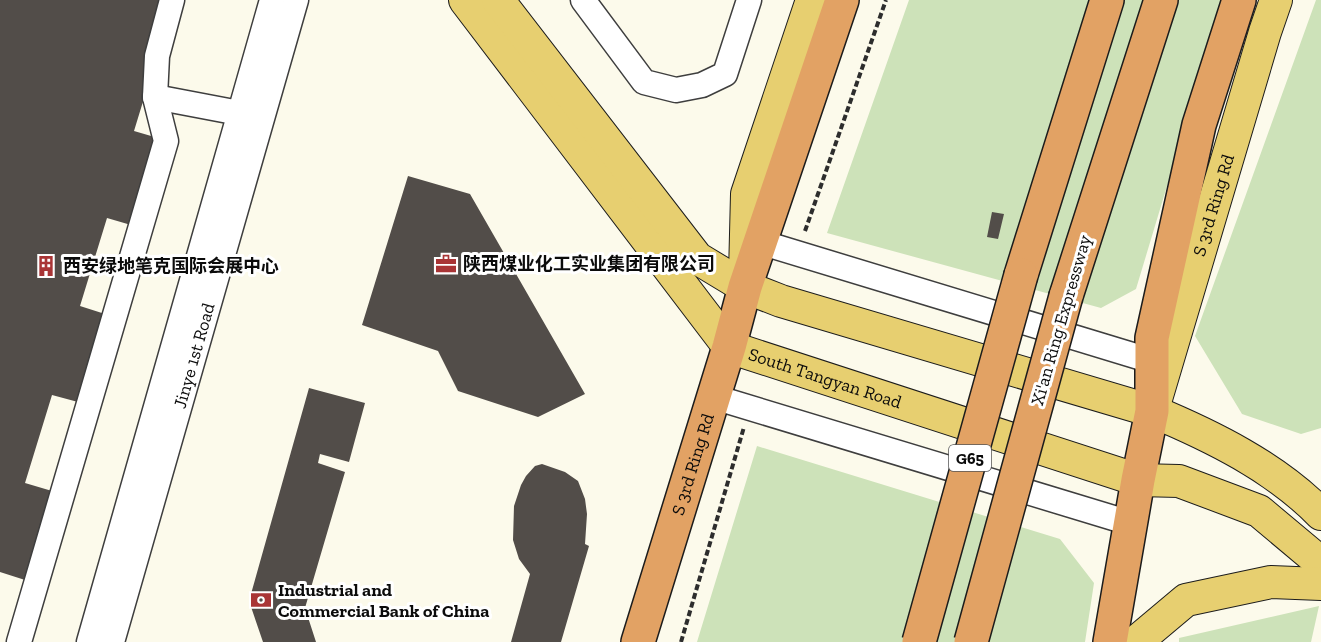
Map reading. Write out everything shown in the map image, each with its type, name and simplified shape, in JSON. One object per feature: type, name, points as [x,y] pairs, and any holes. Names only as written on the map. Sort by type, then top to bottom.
[{"type":"highway","name":"S 3rd Ring Rd","points":[[638,642],[714,397],[745,287],[842,0]]},
{"type":"highway","name":"G65","points":[[919,642],[1021,275],[1107,0]]},
{"type":"highway","name":"Xi'an Ring Expressway","points":[[971,642],[1066,296],[1161,0]]},
{"type":"highway","name":"S 3rd Ring Rd","points":[[1110,642],[1152,411],[1152,338],[1199,125],[1239,0]]},
{"type":"main road","name":"South Tangyan Road","points":[[465,0],[729,347],[1138,480],[1179,481],[1259,511],[1318,582]]},
{"type":"main road","points":[[499,0],[696,258],[745,287],[781,301],[1152,411],[1187,425],[1278,475],[1319,503]]},
{"type":"main road","name":"S 3rd Ring Rd","points":[[745,287],[747,194],[812,0]]},
{"type":"main road","name":"S 3rd Ring Rd","points":[[1152,411],[1276,0]]},
{"type":"main road","points":[[1136,642],[1186,600],[1271,582],[1318,582]]},
{"type":"street","points":[[19,642],[166,141],[155,98],[157,56],[172,0]]},
{"type":"street","name":"Jinye 1st Road","points":[[112,642],[251,116],[272,0]]},
{"type":"street","name":"Jinye 1st Road","points":[[89,642],[251,116],[296,0]]},
{"type":"street","points":[[583,0],[644,82],[676,90],[702,85],[725,74],[749,0]]},
{"type":"street","points":[[155,98],[251,116]]},
{"type":"street","points":[[760,242],[1152,361]]},
{"type":"street","points":[[714,397],[1130,523]]},
{"type":"green space","points":[[909,0],[1223,0],[1136,289],[1101,308],[827,233]]},
{"type":"green space","points":[[1316,0],[1321,0],[1321,428],[1301,434],[1242,414],[1195,336]]},
{"type":"green space","points":[[757,446],[1060,539],[1094,583],[1085,642],[697,642]]},
{"type":"green space","points":[[1319,606],[1311,642],[1179,642],[1179,638]]},
{"type":"building","name":"西安绿地笔克国际会展中心","points":[[0,0],[174,0],[134,131],[158,138],[131,225],[107,218],[80,306],[105,314],[78,402],[52,395],[25,483],[52,491],[25,580],[0,572]]},
{"type":"building","name":"陕西煤业化工实业集团有限公司","points":[[408,176],[470,194],[585,394],[538,417],[458,391],[438,351],[362,325]]},
{"type":"building","points":[[992,212],[1004,214],[998,239],[987,237]]},
{"type":"building","points":[[309,388],[365,403],[349,462],[320,454],[318,463],[345,472],[305,608],[316,642],[263,642],[249,601]]},
{"type":"building","points":[[542,464],[565,472],[578,481],[585,499],[587,514],[585,544],[589,546],[561,642],[511,642],[530,574],[519,559],[513,540],[514,506],[526,476],[535,466]]},
{"type":"place","name":"陕西煤业化工实业集团有限公司","points":[[446,264]]},
{"type":"place","name":"西安绿地笔克国际会展中心","points":[[46,266]]},
{"type":"place","name":"Industrial and Commercial Bank of China","points":[[261,600]]}]
